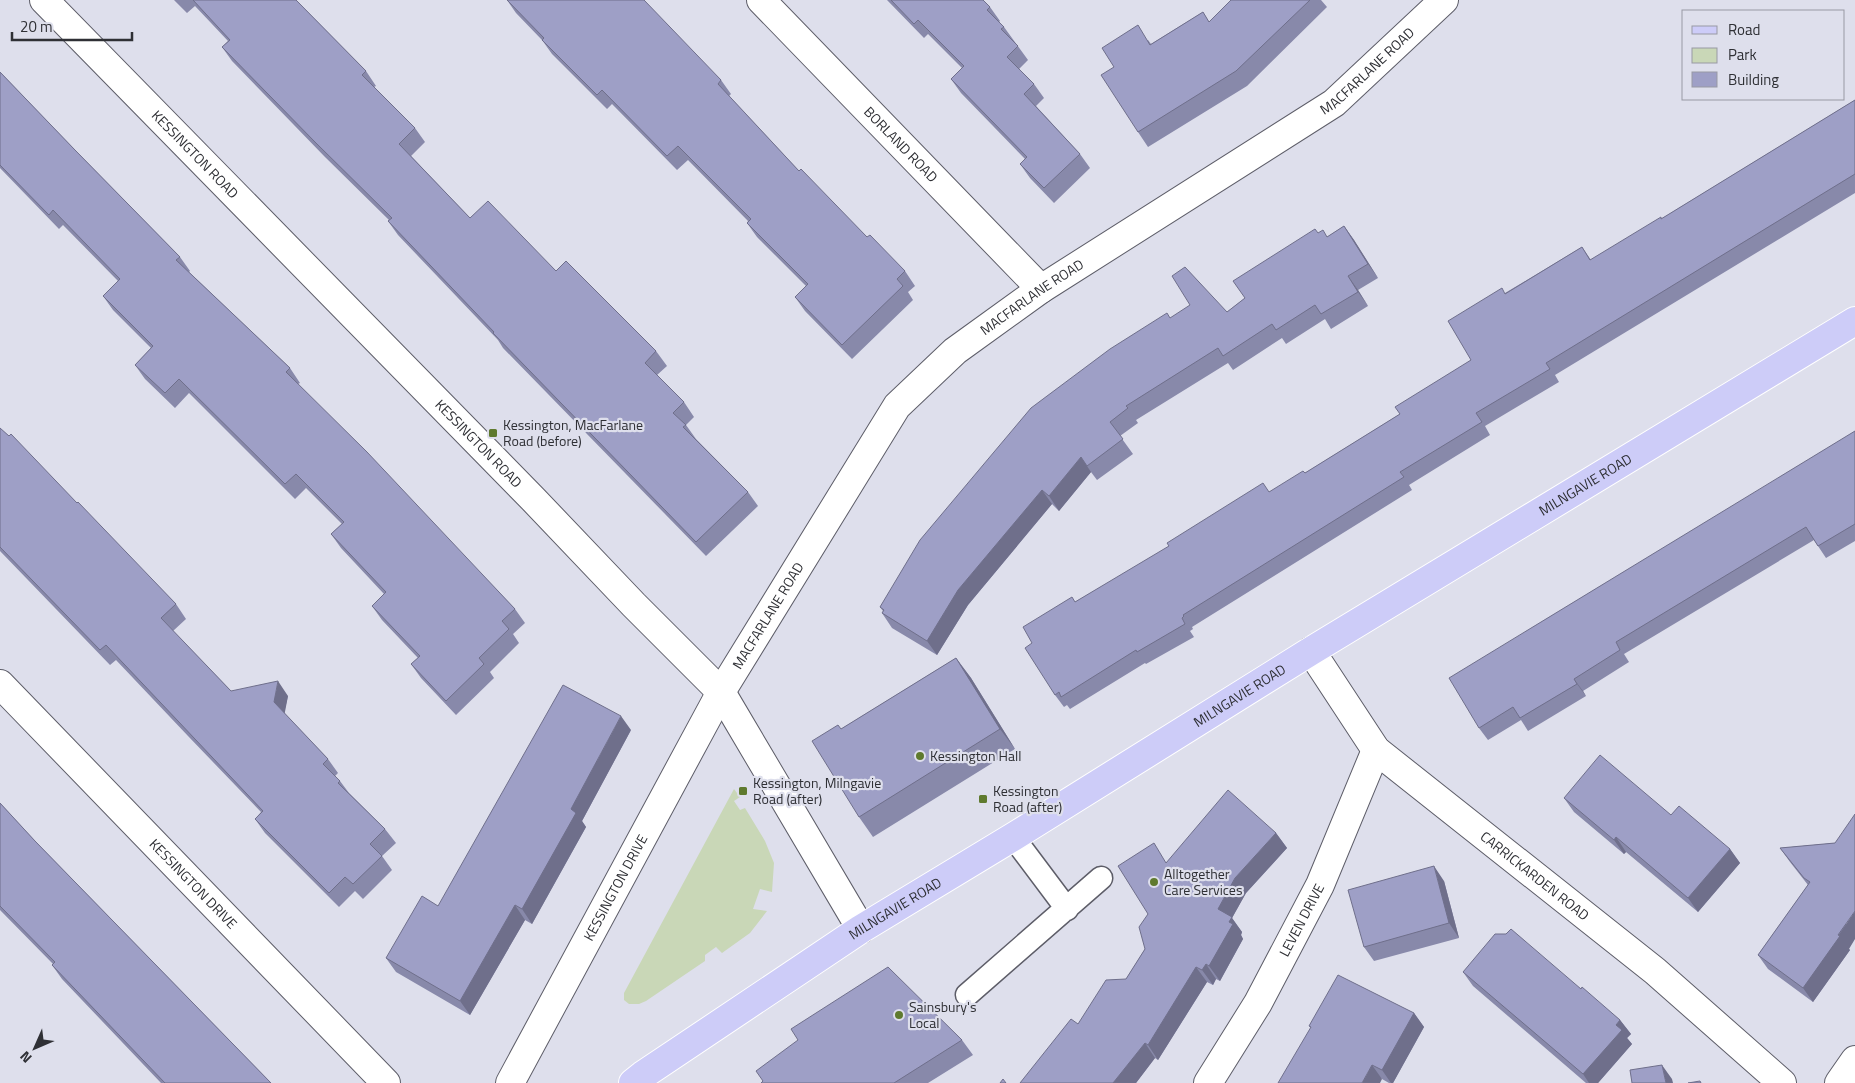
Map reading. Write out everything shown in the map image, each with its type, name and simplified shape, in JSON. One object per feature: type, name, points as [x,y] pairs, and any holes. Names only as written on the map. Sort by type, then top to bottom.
[{"type":"main road","name":"MILNGAVIE ROAD","points":[[634,1083],[651,1069],[861,929],[1014,837],[1311,651],[1855,321]]},
{"type":"street","name":"KESSINGTON ROAD","points":[[44,0],[721,692],[861,929]]},
{"type":"street","name":"BORLAND ROAD","points":[[762,0],[1041,289]]},
{"type":"street","name":"MACFARLANE ROAD","points":[[721,692],[897,406],[955,351],[1041,289],[1334,103],[1441,1]]},
{"type":"street","name":"CARRICKARDEN ROAD","points":[[1311,651],[1376,750],[1655,970],[1782,1083]]},
{"type":"street","name":"KESSINGTON DRIVE","points":[[0,684],[386,1083]]},
{"type":"street","name":"KESSINGTON DRIVE","points":[[510,1083],[721,692]]},
{"type":"street","name":"LEVEN DRIVE","points":[[1208,1083],[1258,1003],[1320,885],[1376,750]]},
{"type":"street","points":[[1839,1083],[1855,1060]]},
{"type":"lane","points":[[1014,837],[1067,908]]},
{"type":"lane","points":[[967,995],[1101,878]]},
{"type":"green space","points":[[734,789],[740,797],[734,801],[740,810],[745,808],[765,841],[774,863],[772,892],[760,889],[753,909],[767,911],[750,933],[722,953],[716,947],[705,955],[705,961],[646,1001],[639,1004],[629,1004],[624,1000],[624,993]]},
{"type":"building","points":[[193,0],[296,0],[366,71],[362,75],[415,128],[399,144],[470,218],[488,201],[556,271],[566,261],[656,351],[645,363],[684,402],[673,413],[686,425],[683,427],[748,492],[696,542],[493,333],[388,221],[392,218],[222,47],[230,40]]},
{"type":"building","points":[[507,0],[644,0],[721,80],[718,84],[799,171],[801,169],[867,237],[870,235],[905,271],[897,279],[903,286],[842,345],[795,297],[808,284],[747,223],[751,219],[678,146],[667,156],[602,90],[597,95],[542,40],[544,38]]},
{"type":"building","points":[[891,0],[983,0],[990,7],[987,10],[1004,27],[1001,29],[1018,46],[1007,57],[1034,84],[1024,94],[1080,154],[1044,188],[1020,164],[1027,157],[951,79],[964,66],[918,20],[914,24]]},
{"type":"building","points":[[1231,0],[1310,0],[1236,71],[1138,132],[1101,75],[1114,67],[1102,48],[1138,25],[1150,45],[1203,12],[1209,22]]},
{"type":"building","points":[[0,72],[180,257],[176,260],[290,368],[286,372],[367,452],[515,609],[502,621],[509,629],[479,658],[484,664],[446,701],[411,664],[420,656],[372,606],[386,592],[331,534],[344,522],[296,474],[285,484],[179,379],[165,393],[135,365],[153,346],[103,296],[120,279],[53,210],[49,215],[0,165]]},
{"type":"building","points":[[1855,100],[1855,174],[1546,363],[1550,369],[1476,413],[1482,422],[1400,472],[1404,477],[1183,615],[1182,618],[1185,624],[1137,652],[1136,650],[1061,697],[1059,692],[1055,695],[1025,648],[1032,643],[1023,627],[1072,597],[1075,602],[1169,546],[1167,543],[1263,483],[1269,492],[1303,471],[1305,473],[1400,414],[1395,407],[1471,360],[1448,321],[1502,288],[1505,294],[1582,247],[1590,260],[1661,217],[1661,219]]},
{"type":"building","points":[[1344,226],[1368,264],[1348,276],[1358,292],[1321,314],[1315,305],[1276,330],[1272,324],[1223,356],[1218,348],[1126,406],[1128,408],[1110,422],[1123,439],[1087,466],[1081,457],[1049,496],[1042,490],[958,590],[927,641],[882,613],[884,610],[880,607],[920,540],[1031,408],[1110,349],[1167,313],[1170,318],[1190,305],[1172,276],[1185,267],[1227,312],[1245,298],[1233,281],[1315,229],[1318,233],[1323,230],[1327,237]]},
{"type":"building","points":[[0,428],[9,436],[11,434],[176,604],[161,618],[231,691],[278,681],[274,702],[328,759],[323,764],[340,781],[338,783],[385,829],[370,844],[382,856],[353,884],[345,877],[329,893],[255,819],[263,811],[106,645],[100,650],[0,547]]},
{"type":"building","points":[[1855,431],[1855,524],[1818,546],[1806,527],[1616,642],[1620,650],[1574,679],[1577,684],[1520,718],[1513,707],[1479,728],[1449,678]]},
{"type":"building","name":"Kessington Hall","points":[[956,658],[1000,729],[859,817],[812,741],[838,725],[841,729]]},
{"type":"building","points":[[563,685],[621,716],[571,809],[576,813],[522,909],[515,905],[460,1001],[386,958],[422,896],[438,906]]},
{"type":"building","points":[[1600,755],[1671,815],[1679,806],[1730,849],[1688,898],[1616,837],[1614,840],[1564,798]]},
{"type":"building","points":[[1228,790],[1276,833],[1235,878],[1218,909],[1232,917],[1229,922],[1233,924],[1209,966],[1206,964],[1202,970],[1196,967],[1148,1045],[1145,1043],[1113,1083],[1020,1083],[1071,1019],[1078,1024],[1106,980],[1126,979],[1145,949],[1139,927],[1148,914],[1118,866],[1154,843],[1166,863]]},
{"type":"building","points":[[0,803],[271,1083],[165,1083],[52,965],[55,962],[0,906]]},
{"type":"building","points":[[1855,814],[1855,911],[1838,935],[1840,936],[1803,988],[1758,955],[1810,882],[1804,878],[1780,848],[1835,843]]},
{"type":"building","points":[[1434,866],[1449,923],[1364,947],[1348,890]]},
{"type":"building","points":[[1511,929],[1620,1020],[1616,1025],[1622,1030],[1583,1074],[1463,972],[1495,934],[1506,934]]},
{"type":"building","name":"Sainsbury's Local","points":[[888,967],[962,1040],[894,1083],[761,1083],[763,1081],[756,1071],[798,1040],[791,1029]]},
{"type":"building","points":[[1338,975],[1414,1013],[1382,1070],[1372,1065],[1362,1083],[1278,1083],[1311,1027],[1309,1026]]},
{"type":"building","points":[[1662,1065],[1666,1083],[1632,1083],[1630,1070]]},
{"type":"place","name":"Kessington, MacFarlane Road (before)","points":[[493,433]]},
{"type":"place","name":"Kessington Hall","points":[[920,756]]},
{"type":"place","name":"Kessington, Milngavie Road (after)","points":[[743,791]]},
{"type":"place","name":"Kessington Road (after)","points":[[983,799]]},
{"type":"place","name":"Alltogether Care Services","points":[[1154,882]]},
{"type":"place","name":"Sainsbury's Local","points":[[899,1015]]}]
